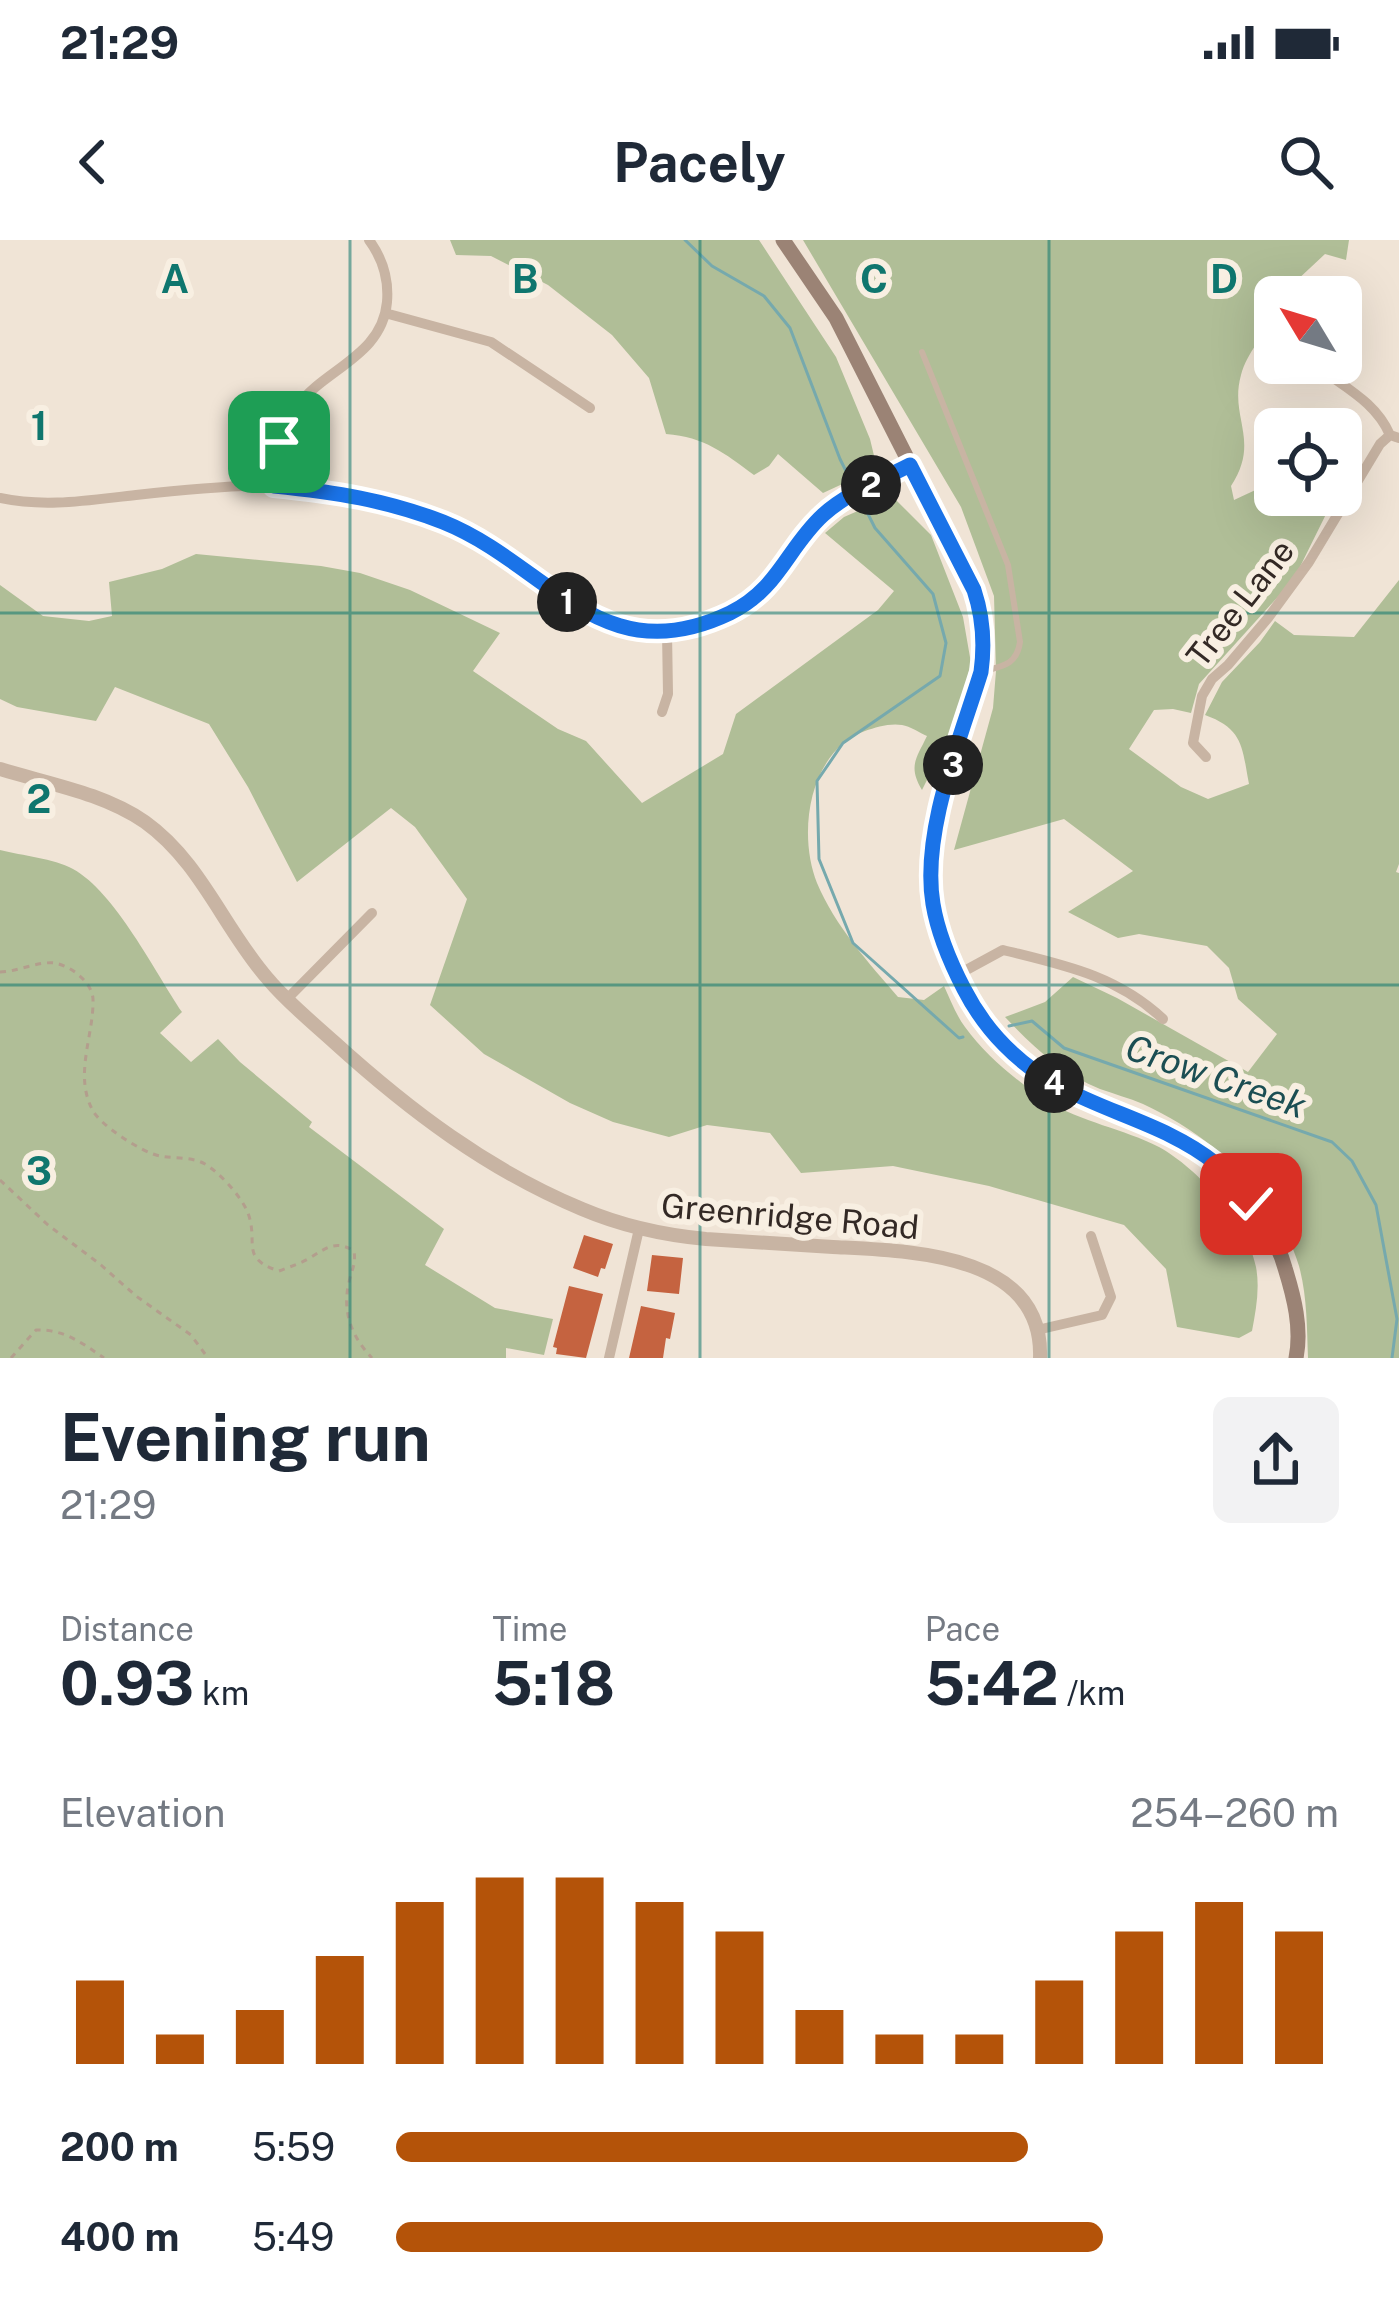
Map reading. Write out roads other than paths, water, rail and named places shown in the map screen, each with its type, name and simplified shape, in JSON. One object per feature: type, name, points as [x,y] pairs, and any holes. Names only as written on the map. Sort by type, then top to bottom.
[{"type":"main road","points":[[783,240],[836,318],[981,611],[981,672],[933,836],[932,900],[940,938],[957,976],[997,1038],[1029,1067],[1060,1087],[1198,1151],[1236,1185],[1279,1246],[1295,1304],[1296,1358]]},
{"type":"street","points":[[274,486],[279,442],[288,419],[301,400],[361,353],[385,313],[386,276],[369,240]]},
{"type":"street","points":[[385,313],[490,343],[590,407]]},
{"type":"street","points":[[1342,384],[1369,404],[1395,437]]},
{"type":"street","name":"Tree Lane","points":[[1206,757],[1193,743],[1202,696],[1212,679],[1296,581],[1380,444],[1395,437]]},
{"type":"street","points":[[0,498],[48,504],[214,486],[274,486],[375,499],[445,523],[514,561],[564,601],[595,618],[636,630],[667,632],[714,620],[748,603],[772,581],[821,516],[910,465]]},
{"type":"street","points":[[662,712],[668,694],[667,632]]},
{"type":"street","name":"Greenridge Road","points":[[0,769],[112,803],[151,826],[189,865],[253,960],[287,999],[416,1114],[470,1150],[581,1209],[639,1229],[710,1239],[913,1252],[961,1261],[1013,1291],[1024,1302],[1037,1330]]},
{"type":"street","points":[[287,999],[372,913]]},
{"type":"street","points":[[957,976],[1003,950],[1076,968],[1140,998],[1163,1019]]},
{"type":"street","points":[[609,1358],[639,1229]]},
{"type":"street","points":[[1040,1358],[1037,1330],[1102,1315],[1108,1307],[1111,1297],[1091,1236]]},
{"type":"lane","points":[[922,352],[1008,565],[1018,655],[1010,663],[981,672]]},
{"type":"waterway","name":"Crow Creek","points":[[685,240],[712,266],[764,296],[790,328],[854,487]]},
{"type":"waterway","name":"Crow Creek","points":[[859,496],[875,528],[933,594],[946,643],[940,676],[843,743],[817,781],[819,859],[853,943],[963,1037]]},
{"type":"waterway","name":"Crow Creek","points":[[1009,1026],[1032,1021],[1064,1048],[1332,1142],[1352,1161],[1376,1205],[1397,1319],[1392,1358]]}]
